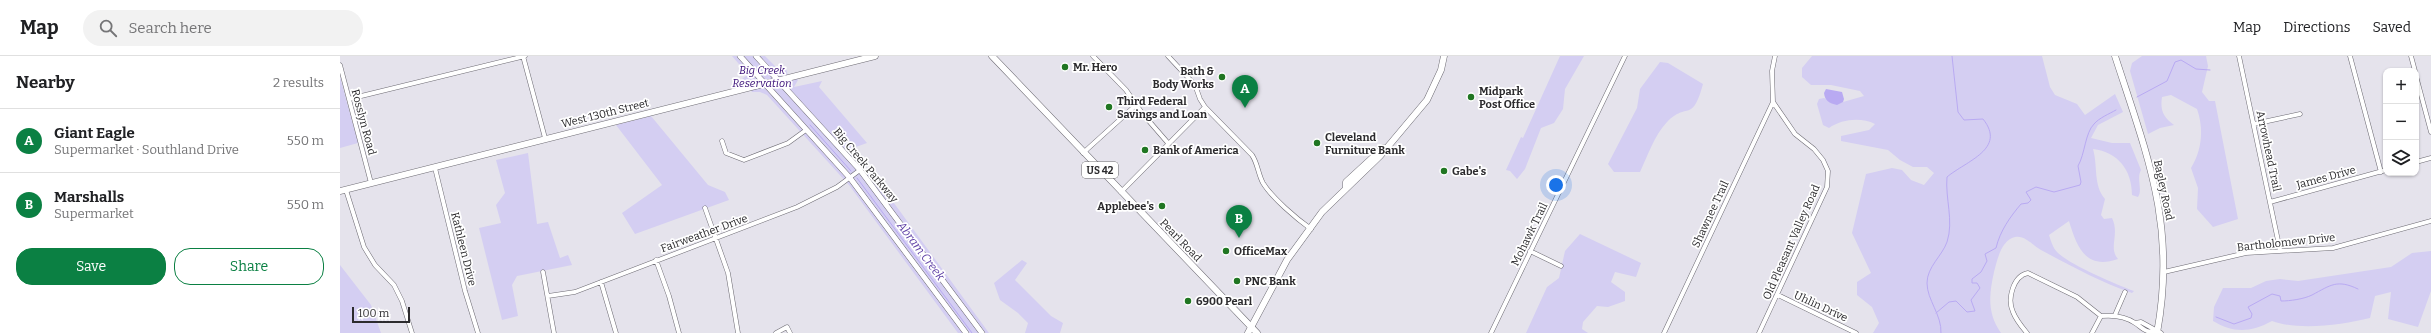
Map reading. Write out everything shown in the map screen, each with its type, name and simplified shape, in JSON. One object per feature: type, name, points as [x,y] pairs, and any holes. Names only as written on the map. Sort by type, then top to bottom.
[{"type":"main road","name":"West 130th Street","points":[[343,190],[875,56]]},
{"type":"main road","name":"Pearl Road","points":[[992,56],[1249,330],[1257,333]]},
{"type":"main road","points":[[1249,330],[1279,278],[1283,275],[1291,258],[1322,212],[1380,156],[1385,148],[1427,100],[1441,70],[1444,56]]},
{"type":"main road","name":"Bagley Road","points":[[2115,56],[2158,196],[2164,240],[2164,272],[2159,333]]},
{"type":"street","points":[[349,99],[524,56],[545,138]]},
{"type":"street","name":"Big Creek Parkway","points":[[740,56],[850,178],[966,333]]},
{"type":"street","name":"Big Creek Parkway","points":[[756,56],[860,170],[982,333]]},
{"type":"street","points":[[1092,56],[1126,90],[1136,105],[1168,143]]},
{"type":"street","points":[[1168,56],[1195,85],[1200,99],[1205,107],[1252,155],[1257,163],[1265,186],[1300,222],[1311,229]]},
{"type":"street","name":"Mohawk Trail","points":[[1491,333],[1625,56]]},
{"type":"street","points":[[1773,102],[1772,71],[1775,56]]},
{"type":"street","name":"Arrowhead Trail","points":[[2239,56],[2280,250]]},
{"type":"street","points":[[2350,56],[2381,172]]},
{"type":"street","points":[[2410,56],[2413,68]]},
{"type":"street","name":"Rosslyn Road","points":[[340,65],[371,183]]},
{"type":"street","points":[[2419,87],[2431,132]]},
{"type":"street","name":"Old Pleasant Valley Road","points":[[1760,333],[1827,187],[1828,170],[1814,149],[1795,134],[1773,102]]},
{"type":"street","name":"Shawnee Trail","points":[[1664,333],[1773,102]]},
{"type":"street","points":[[1084,153],[1136,105]]},
{"type":"street","points":[[1121,192],[1205,107]]},
{"type":"street","points":[[2254,124],[2300,114]]},
{"type":"street","points":[[722,141],[726,153],[744,160],[788,143],[806,130]]},
{"type":"street","points":[[2419,161],[2431,158]]},
{"type":"street","name":"Kathleen Drive","points":[[435,168],[465,291],[478,333]]},
{"type":"street","name":"Fairweather Drive","points":[[548,296],[575,292],[797,207],[850,178],[860,170]]},
{"type":"street","name":"James Drive","points":[[2270,202],[2381,172]]},
{"type":"street","points":[[343,190],[364,246],[375,264],[394,286],[402,300],[412,333]]},
{"type":"street","points":[[705,208],[728,273],[738,333]]},
{"type":"street","name":"Bartholomew Drive","points":[[2164,272],[2246,253],[2333,248],[2431,221]]},
{"type":"street","points":[[1530,251],[1561,266]]},
{"type":"street","points":[[656,260],[669,296],[679,333]]},
{"type":"street","points":[[544,272],[554,333]]},
{"type":"street","points":[[2027,333],[2013,313],[2010,300],[2017,280],[2023,274],[2028,273],[2037,276],[2077,297],[2101,316],[2115,315],[2135,323],[2141,322],[2151,326],[2159,333]]},
{"type":"street","points":[[601,282],[616,333]]},
{"type":"street","points":[[2115,315],[2125,292]]},
{"type":"street","name":"Uhlin Drive","points":[[1778,295],[1856,333]]},
{"type":"street","points":[[2092,333],[2101,316]]},
{"type":"street","points":[[2135,323],[2139,329],[2147,332],[2159,333]]},
{"type":"street","points":[[776,333],[787,327],[790,333]]},
{"type":"green space","name":"Big Creek Reservation","points":[[732,56],[765,56],[776,67],[786,68],[788,77],[796,75],[798,80],[794,87],[822,81],[819,87],[867,143],[850,149],[891,199],[989,333],[958,333],[849,185],[767,95],[760,92],[752,92],[750,87],[744,88],[742,79],[746,76],[745,71]]},
{"type":"green space","points":[[1560,56],[1584,56],[1565,89],[1563,109],[1554,123],[1541,128],[1525,169],[1517,179],[1510,171],[1506,170],[1521,137],[1523,138]]},
{"type":"green space","points":[[1812,56],[2042,56],[2050,87],[2055,95],[2077,104],[2085,115],[2115,94],[2123,112],[2098,125],[2091,138],[2112,143],[2130,143],[2141,170],[2139,177],[2140,191],[2138,197],[2132,195],[2129,178],[2122,164],[2110,154],[2093,149],[2097,182],[2101,194],[2105,199],[2101,215],[2104,219],[2112,218],[2115,230],[2114,250],[2118,259],[2107,262],[2098,262],[2084,254],[2076,240],[2069,221],[2049,235],[2057,252],[2072,263],[2093,274],[2134,291],[2132,293],[2097,279],[2041,250],[2022,237],[2015,237],[2006,242],[2000,252],[1991,288],[1991,311],[1996,326],[2001,333],[1873,333],[1879,323],[1872,307],[1857,295],[1857,282],[1871,273],[1852,233],[1866,174],[1892,168],[1902,170],[1911,180],[1924,185],[1934,173],[1927,167],[1913,167],[1900,160],[1888,150],[1841,141],[1841,136],[1869,130],[1875,124],[1864,120],[1852,120],[1829,128],[1823,125],[1817,104],[1819,99],[1824,98],[1836,104],[1864,96],[1860,91],[1831,85],[1811,85],[1802,77],[1802,68]]},
{"type":"green space","points":[[2142,56],[2206,56],[2208,66],[2202,92],[2209,101],[2215,101],[2238,219],[2213,227],[2197,209],[2198,188],[2191,168],[2198,154],[2201,139],[2201,124],[2197,109],[2171,95],[2162,97],[2161,106],[2163,113],[2174,125],[2160,128],[2148,134],[2130,71],[2132,63]]},
{"type":"green space","points":[[1660,62],[1668,63],[1703,84],[1696,104],[1689,110],[1674,116],[1662,127],[1640,172],[1614,172],[1608,164],[1637,108],[1640,89]]},
{"type":"green space","points":[[340,77],[358,143],[340,148]]},
{"type":"green space","points":[[651,116],[708,185],[725,192],[729,200],[635,234],[622,213],[662,185],[616,125]]},
{"type":"green space","points":[[528,153],[537,224],[548,222],[560,258],[568,255],[572,265],[517,276],[512,285],[518,316],[502,320],[479,228],[501,223],[496,205],[505,193],[496,160]]},
{"type":"green space","points":[[1580,234],[1641,263],[1636,277],[1615,272],[1611,282],[1625,292],[1625,301],[1608,307],[1597,306],[1583,322],[1582,329],[1588,333],[1526,333],[1547,287],[1559,278],[1565,251]]},
{"type":"green space","points":[[2431,251],[2431,291],[2418,327],[2388,319],[2391,292],[2375,296],[2370,318],[2347,323],[2321,326],[2295,326],[2272,321],[2256,328],[2242,330],[2228,328],[2213,321],[2214,307],[2223,288],[2251,288],[2266,281],[2280,279],[2298,281],[2391,267],[2412,253]]},
{"type":"green space","points":[[1022,260],[1027,263],[1015,280],[1051,316],[1063,323],[1060,333],[1025,333],[1028,323],[1018,313],[1000,300],[994,283]]},
{"type":"green space","points":[[340,265],[371,305],[381,333],[340,333]]},
{"type":"shaded area","points":[[1826,89],[1842,92],[1844,99],[1843,102],[1837,105],[1828,101],[1825,98],[1824,93]]},
{"type":"waterway","points":[[1941,333],[1941,326],[1929,295],[1927,283],[1929,272],[1945,247],[1949,234],[1950,218],[1947,177],[1981,153],[1987,146],[1990,138],[1989,129],[1983,119],[1964,120],[1958,112],[1952,56]]},
{"type":"waterway","points":[[2137,97],[2167,81],[2175,62],[2181,60],[2196,69],[2210,70]]},
{"type":"waterway","points":[[1936,313],[1949,302],[1956,301],[1967,312],[1975,311],[1971,300],[1980,288],[1977,283],[1972,283],[1972,279],[1981,272],[1987,261],[1985,254],[1996,248],[2003,230],[2013,214],[2021,204],[2028,203],[2031,200],[2026,192],[2036,187],[2054,192],[2080,185],[2081,182],[2078,166],[2091,128],[2101,118],[2116,110]]},
{"type":"waterway","name":"Abram Creek","points":[[810,125],[851,171]]},
{"type":"waterway","name":"Abram Creek","points":[[857,178],[972,333]]},
{"type":"waterway","points":[[2216,317],[2234,324],[2251,318],[2252,314],[2248,307],[2272,294],[2280,296],[2281,301],[2285,301],[2297,300],[2309,296],[2334,284],[2345,284],[2358,289]]},
{"type":"place","name":"Mr. Hero","points":[[1065,67]]},
{"type":"place","name":"Bath & Body Works","points":[[1222,77]]},
{"type":"place","name":"Midpark Post Office","points":[[1471,97]]},
{"type":"place","name":"Third Federal Savings and Loan","points":[[1109,107]]},
{"type":"place","name":"Giant Eagle","points":[[1245,108]]},
{"type":"place","name":"Cleveland Furniture Bank","points":[[1317,143]]},
{"type":"place","name":"Bank of America","points":[[1145,150]]},
{"type":"place","name":"Gabe's","points":[[1444,171]]},
{"type":"place","name":"Applebee's","points":[[1162,206]]},
{"type":"place","name":"Marshalls","points":[[1239,238]]},
{"type":"place","name":"OfficeMax","points":[[1226,251]]},
{"type":"place","name":"PNC Bank","points":[[1237,281]]},
{"type":"place","name":"6900 Pearl","points":[[1188,301]]}]
